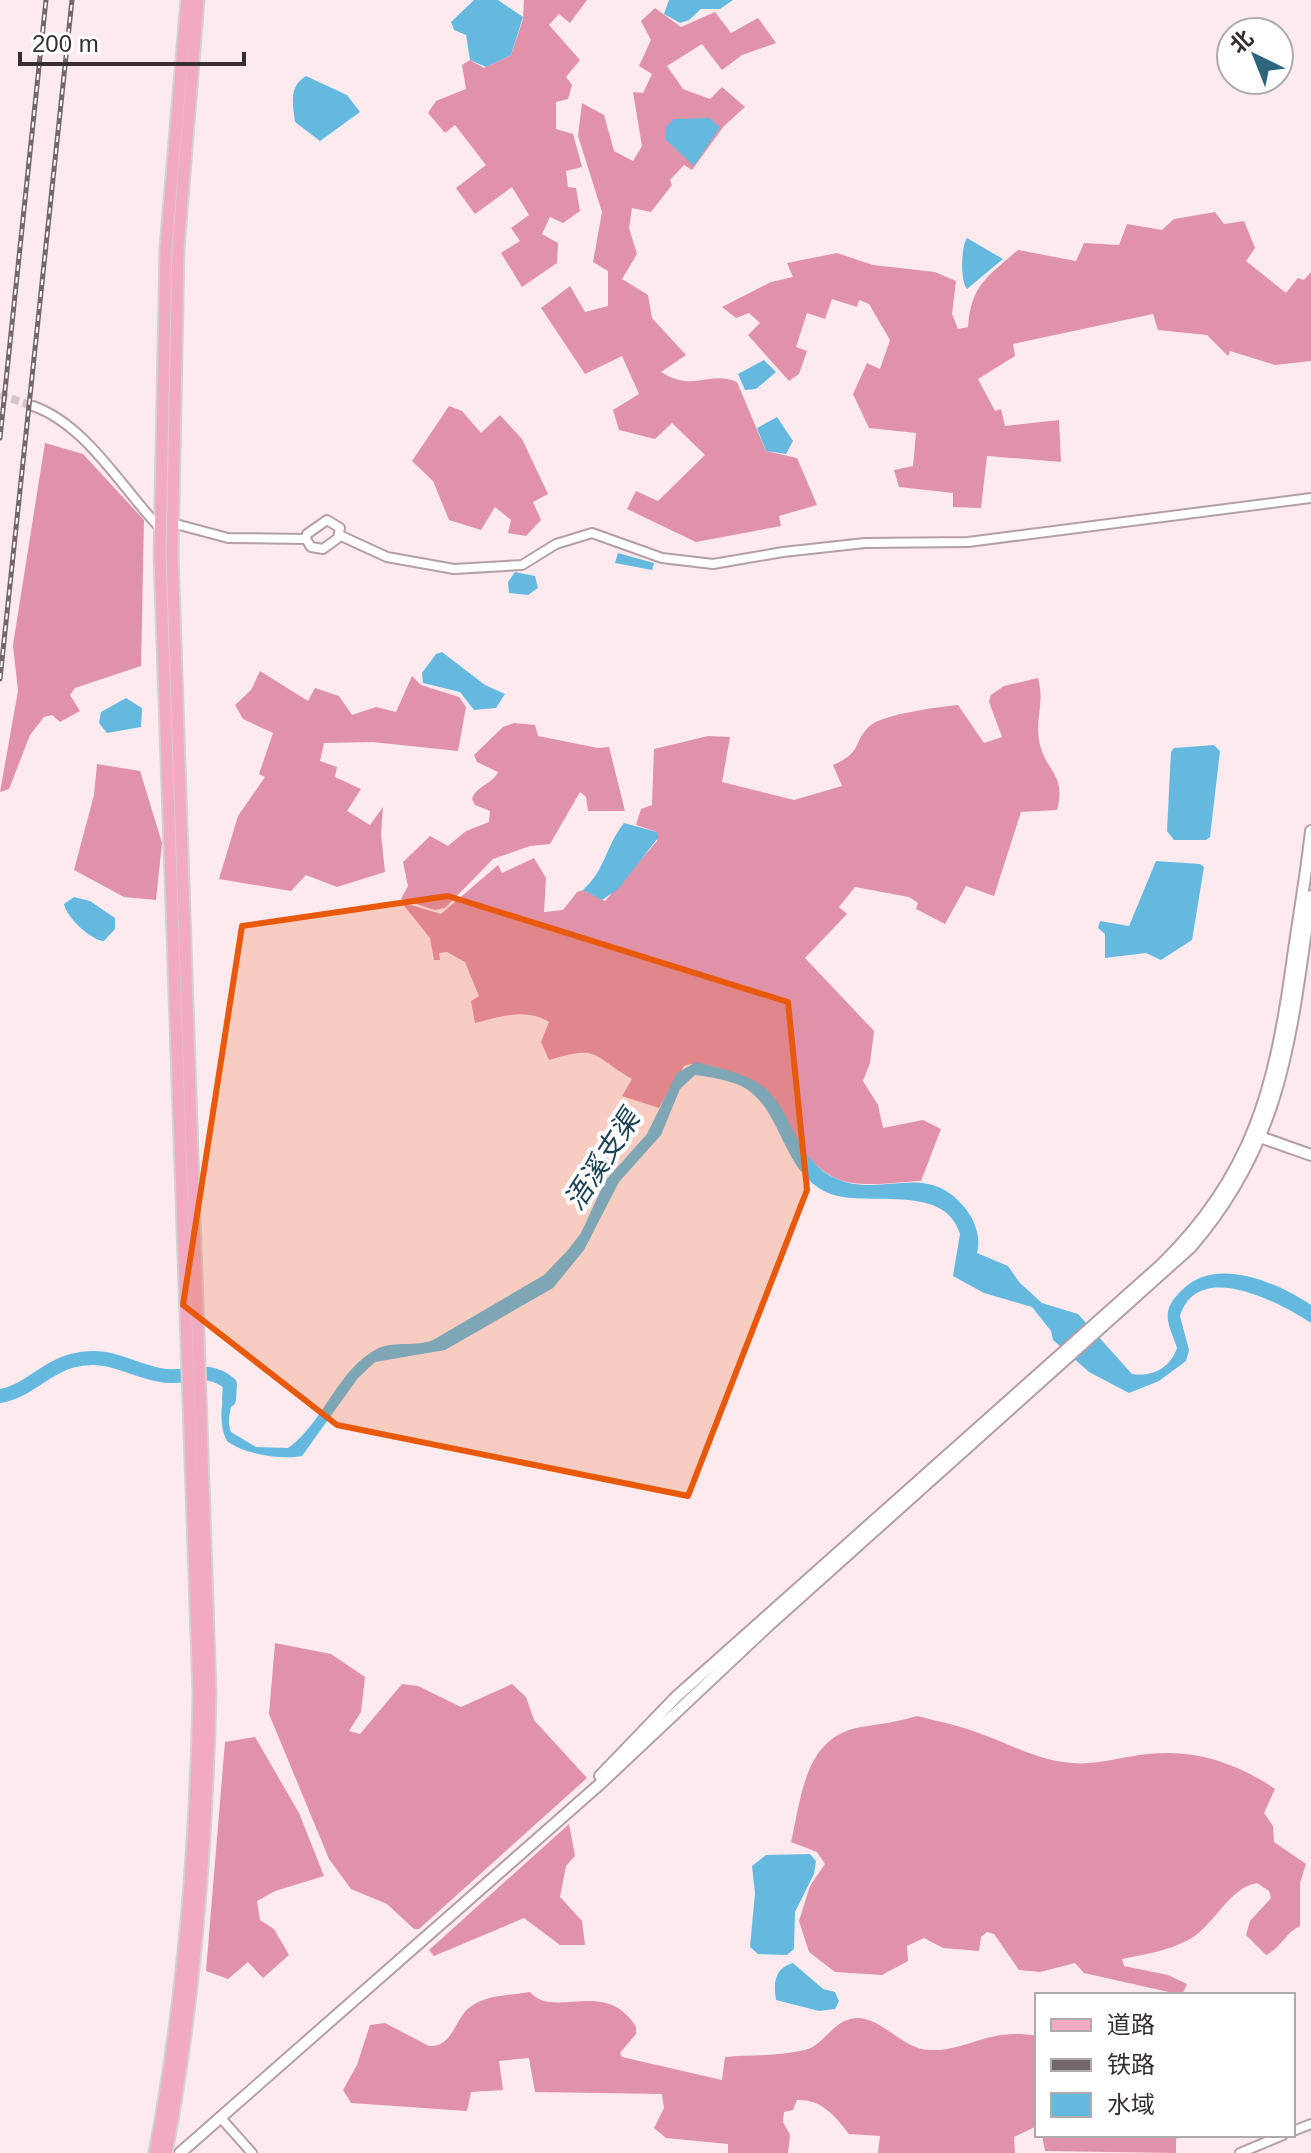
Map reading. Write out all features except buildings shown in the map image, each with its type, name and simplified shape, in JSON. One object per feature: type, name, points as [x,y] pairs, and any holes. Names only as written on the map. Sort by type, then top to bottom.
[{"type":"main road","points":[[166,526],[166,248],[187,0]]},
{"type":"main road","points":[[155,2153],[181,1986],[196,1795],[200,1653],[195,1349],[161,639],[177,263],[198,0]]},
{"type":"main road","points":[[180,2153],[566,1812],[1105,1321],[1195,1228],[1219,1196],[1256,1126],[1280,1050],[1311,831]]},
{"type":"main road","points":[[1105,1321],[1167,1272],[1203,1234],[1237,1183],[1260,1137],[1289,1052],[1311,896]]},
{"type":"main road","points":[[1260,1137],[1311,1155]]},
{"type":"main road","points":[[166,2153],[192,1988],[207,1796],[211,1640],[196,1393]]},
{"type":"street","points":[[33,406],[52,415],[89,448],[166,526],[228,538],[306,539]]},
{"type":"street","points":[[339,535],[387,557],[454,569],[522,565],[556,544],[592,533],[662,558],[713,564],[865,543],[968,542],[1311,498]]},
{"type":"street","points":[[327,520],[340,528],[339,535],[320,549],[311,547],[306,539],[307,534],[327,520]]},
{"type":"street","points":[[220,2117],[252,2153]]},
{"type":"street","points":[[1240,2153],[1278,2137]]},
{"type":"highlighted area","points":[[448,896],[788,1002],[807,1190],[688,1496],[337,1425],[183,1305],[242,926]]},
{"type":"shaded area","points":[[524,0],[587,0],[570,23],[559,14],[549,25],[580,60],[566,77],[572,85],[568,99],[556,102],[556,129],[573,134],[582,167],[566,171],[568,187],[576,188],[580,211],[563,223],[550,217],[542,234],[558,243],[557,263],[522,287],[501,253],[520,241],[511,228],[529,215],[512,187],[475,214],[456,188],[486,165],[455,125],[445,133],[428,113],[436,101],[466,89],[462,65],[470,60],[484,68],[511,55],[523,19]]},
{"type":"shaded area","points":[[655,8],[681,27],[715,12],[731,33],[758,18],[776,43],[742,55],[722,70],[702,44],[667,66],[683,89],[710,99],[722,87],[745,107],[724,126],[692,170],[684,165],[670,180],[672,185],[651,212],[632,208],[629,228],[637,254],[622,279],[648,295],[652,318],[686,355],[661,372],[683,381],[718,378],[737,382],[766,451],[797,458],[817,505],[779,516],[781,526],[696,542],[627,509],[636,491],[658,501],[705,455],[672,423],[655,439],[619,430],[613,410],[639,394],[622,356],[585,374],[541,308],[570,286],[585,312],[608,306],[608,271],[593,262],[602,212],[578,136],[582,103],[604,115],[614,151],[633,161],[642,146],[633,92],[643,93],[652,74],[639,66],[651,40],[641,21]]},
{"type":"shaded area","points":[[1215,212],[1224,224],[1244,221],[1255,248],[1246,261],[1286,293],[1298,278],[1304,280],[1311,272],[1311,361],[1275,365],[1230,351],[1228,356],[1207,335],[1158,330],[1153,314],[1013,344],[1015,356],[978,379],[995,411],[1001,409],[1005,426],[1059,420],[1061,462],[987,456],[981,508],[953,507],[953,493],[899,487],[894,470],[913,466],[916,433],[869,428],[853,394],[867,363],[880,369],[890,340],[869,304],[859,300],[857,307],[832,299],[825,319],[807,313],[796,347],[807,351],[799,374],[789,381],[748,335],[760,323],[749,313],[736,318],[722,307],[771,282],[793,277],[787,263],[837,253],[873,265],[935,272],[956,281],[952,314],[958,329],[968,327],[973,301],[983,282],[1018,250],[1076,261],[1084,243],[1119,245],[1127,224],[1162,230],[1174,219]]},
{"type":"shaded area","points":[[449,406],[462,411],[481,433],[500,415],[522,439],[548,494],[533,502],[541,520],[526,536],[508,533],[511,520],[495,507],[481,530],[449,520],[433,481],[412,461]]},
{"type":"shaded area","points":[[45,443],[83,454],[144,520],[141,666],[75,688],[70,695],[80,711],[60,722],[52,715],[44,717],[30,735],[9,789],[0,792],[18,691],[13,645]]},
{"type":"shaded area","points":[[260,671],[308,701],[315,688],[339,696],[352,715],[376,707],[396,712],[412,676],[421,685],[459,697],[466,707],[458,751],[372,742],[324,743],[320,761],[337,767],[335,777],[361,789],[347,811],[370,825],[383,807],[381,834],[385,872],[337,887],[306,875],[291,891],[219,879],[238,816],[265,777],[259,774],[273,733],[243,719],[235,705],[251,690]]},
{"type":"shaded area","points":[[1038,678],[1041,695],[1039,740],[1057,780],[1057,810],[1021,812],[994,896],[966,886],[945,924],[916,909],[918,903],[909,897],[855,887],[839,907],[847,914],[805,958],[874,1031],[870,1063],[863,1081],[878,1105],[883,1128],[923,1120],[941,1129],[921,1181],[866,1184],[835,1178],[804,1152],[761,1089],[743,1077],[719,1068],[697,1064],[684,1066],[659,1108],[622,1096],[632,1079],[594,1054],[577,1053],[549,1060],[541,1042],[549,1022],[540,1017],[522,1014],[475,1023],[471,1001],[479,996],[465,962],[447,952],[439,953],[440,960],[434,960],[430,938],[401,902],[441,914],[498,865],[502,873],[534,858],[546,878],[544,912],[563,910],[577,892],[583,890],[605,901],[657,841],[657,832],[636,825],[641,809],[652,805],[654,749],[708,736],[730,737],[722,782],[794,800],[842,786],[833,765],[849,756],[865,731],[878,721],[958,705],[984,743],[1002,737],[989,702],[991,695],[1004,686]]},
{"type":"shaded area","points":[[514,723],[535,725],[538,736],[598,748],[609,747],[625,811],[588,811],[586,797],[580,792],[550,844],[530,846],[493,859],[445,908],[435,910],[401,899],[408,886],[403,862],[430,836],[448,846],[466,831],[489,822],[490,811],[475,805],[472,799],[498,772],[477,762],[474,755],[503,727]]},
{"type":"shaded area","points":[[97,764],[140,771],[162,843],[156,900],[124,897],[74,870],[94,795]]},
{"type":"shaded area","points":[[275,1643],[331,1654],[365,1677],[361,1712],[349,1731],[360,1734],[402,1684],[418,1686],[461,1707],[512,1684],[526,1697],[534,1720],[587,1778],[419,1929],[414,1929],[387,1904],[351,1889],[329,1859],[269,1714]]},
{"type":"shaded area","points":[[917,1716],[969,1730],[1052,1760],[1085,1763],[1148,1754],[1182,1754],[1215,1760],[1246,1772],[1275,1789],[1264,1813],[1273,1826],[1274,1842],[1306,1864],[1300,1883],[1300,1926],[1266,1955],[1246,1935],[1250,1921],[1271,1898],[1269,1891],[1257,1883],[1229,1899],[1190,1939],[1165,1949],[1122,1959],[1124,1966],[1168,1975],[1187,1984],[1183,1993],[1084,1973],[1075,1963],[1040,1972],[1019,1970],[994,1934],[987,1932],[981,1937],[979,1951],[943,1948],[924,1938],[907,1946],[908,1961],[882,1975],[835,1972],[809,1952],[799,1921],[810,1886],[825,1864],[817,1852],[791,1842],[803,1788],[817,1756],[828,1743],[842,1733]]},
{"type":"shaded area","points":[[255,1737],[299,1813],[324,1876],[275,1891],[257,1901],[260,1920],[274,1929],[289,1955],[263,1978],[248,1962],[228,1979],[206,1971],[225,1742]]},
{"type":"shaded area","points":[[569,1824],[575,1856],[566,1866],[560,1897],[582,1921],[585,1945],[560,1945],[524,1918],[434,1956],[429,1950]]},
{"type":"shaded area","points":[[530,1992],[552,2002],[595,2001],[610,2004],[624,2012],[636,2027],[636,2034],[620,2053],[622,2057],[722,2080],[725,2057],[805,2050],[841,2023],[856,2018],[875,2022],[910,2044],[929,2050],[943,2050],[1005,2035],[1035,2036],[1035,2127],[1014,2137],[1015,2153],[878,2153],[880,2136],[849,2134],[821,2106],[797,2100],[793,2110],[784,2112],[783,2122],[790,2135],[788,2153],[728,2153],[728,2144],[666,2138],[654,2128],[664,2108],[662,2094],[535,2092],[529,2058],[499,2061],[503,2090],[471,2092],[467,2111],[351,2103],[343,2090],[357,2065],[370,2025],[385,2023],[429,2046],[438,2045],[449,2036],[467,2010],[493,1997]]},
{"type":"shaded area","points":[[1042,2137],[1180,2137],[1176,2139],[1176,2153],[1045,2151]]},
{"type":"water","points":[[474,0],[498,0],[523,17],[511,55],[486,67],[470,60],[466,35],[454,30],[451,22]]},
{"type":"water","points":[[669,0],[733,0],[720,9],[701,9],[689,20],[680,23],[664,14]]},
{"type":"water","points":[[306,76],[347,95],[360,112],[320,141],[295,122],[294,91]]},
{"type":"water","points":[[709,118],[720,127],[694,166],[665,139],[666,127],[674,119]]},
{"type":"water","points":[[967,238],[1003,259],[967,289],[962,264]]},
{"type":"water","points":[[764,360],[776,372],[756,389],[745,390],[738,374]]},
{"type":"water","points":[[777,417],[793,441],[786,454],[766,451],[757,428]]},
{"type":"water","points":[[618,553],[654,563],[652,570],[615,563]]},
{"type":"water","points":[[515,572],[535,576],[538,588],[528,595],[509,593],[508,582]]},
{"type":"water","points":[[442,652],[485,685],[505,694],[496,708],[474,710],[460,692],[423,683],[422,673],[436,654]]},
{"type":"water","points":[[126,698],[142,708],[141,727],[107,733],[99,723],[101,712]]},
{"type":"water","points":[[1214,745],[1220,751],[1210,837],[1206,840],[1174,840],[1167,831],[1171,752],[1174,748]]},
{"type":"water","points":[[624,823],[657,832],[658,838],[618,889],[602,900],[583,890],[596,874]]},
{"type":"water","points":[[1156,861],[1200,864],[1204,867],[1192,940],[1161,960],[1146,953],[1105,958],[1105,934],[1098,928],[1100,921],[1129,926]]},
{"type":"water","points":[[74,897],[90,901],[115,918],[115,929],[104,941],[87,933],[69,915],[64,904]]},
{"type":"water","points":[[696,1062],[741,1075],[765,1088],[812,1161],[837,1179],[872,1185],[922,1183],[938,1187],[953,1196],[973,1222],[978,1237],[977,1253],[1008,1266],[1020,1283],[1042,1303],[1078,1314],[1132,1374],[1160,1370],[1170,1361],[1177,1348],[1168,1321],[1170,1306],[1179,1293],[1195,1280],[1210,1275],[1246,1276],[1281,1288],[1311,1305],[1311,1323],[1280,1305],[1241,1290],[1221,1287],[1204,1290],[1190,1299],[1180,1316],[1189,1350],[1186,1361],[1159,1381],[1129,1393],[1089,1372],[1053,1340],[1051,1331],[1032,1307],[984,1293],[953,1276],[960,1234],[951,1217],[938,1207],[901,1200],[842,1197],[826,1192],[811,1182],[800,1169],[756,1097],[732,1082],[695,1075],[680,1089],[661,1135],[619,1182],[584,1250],[553,1288],[445,1350],[375,1362],[358,1378],[302,1456],[263,1455],[227,1441],[222,1427],[222,1410],[232,1381],[231,1432],[256,1447],[288,1448],[312,1424],[342,1381],[365,1357],[385,1346],[433,1340],[544,1275],[581,1233],[605,1181],[647,1134],[677,1073]]},
{"type":"water","points":[[810,1854],[816,1861],[814,1874],[795,1912],[794,1949],[787,1955],[758,1954],[750,1947],[755,1893],[752,1866],[766,1855]]},
{"type":"water","points":[[793,1963],[823,1989],[835,1992],[839,2001],[835,2009],[819,2011],[776,2000],[779,1972]]},
{"type":"waterway","name":"浯溪支渠","points":[[0,1396],[19,1390],[62,1364],[95,1358],[160,1375],[213,1375],[230,1384],[229,1400]]},
{"type":"tunnel","points":[[0,395],[33,406]]},
{"type":"railway","points":[[0,438],[46,0]]},
{"type":"railway","points":[[0,679],[72,0]]}]
